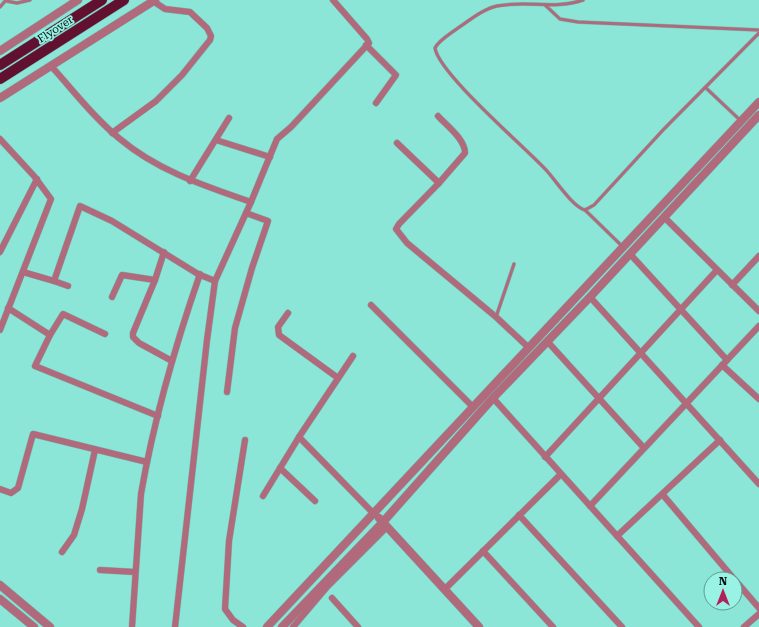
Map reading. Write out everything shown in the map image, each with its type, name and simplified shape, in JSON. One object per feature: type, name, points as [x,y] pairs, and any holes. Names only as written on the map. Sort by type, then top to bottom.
[{"type":"highway","name":"Flyover","points":[[0,65],[102,0]]},
{"type":"highway","name":"Flyover","points":[[0,79],[124,0]]},
{"type":"street","points":[[0,51],[78,0]]},
{"type":"street","points":[[175,627],[215,281],[251,202],[277,139],[291,127],[369,43],[333,0]]},
{"type":"street","points":[[0,98],[154,1],[165,9],[185,11],[194,14],[208,28],[211,36],[210,40],[166,92],[112,133]]},
{"type":"street","points":[[366,46],[396,74],[376,103]]},
{"type":"street","points":[[51,66],[112,133],[147,158],[190,181],[251,202]]},
{"type":"street","points":[[267,627],[759,102]]},
{"type":"street","points":[[292,627],[385,524],[493,398],[590,297],[759,115]]},
{"type":"street","points":[[438,116],[460,140],[465,148],[462,158],[399,224],[396,229],[407,243],[496,316],[528,347]]},
{"type":"street","points":[[190,181],[230,118]]},
{"type":"street","points":[[0,139],[37,179],[51,199],[0,330]]},
{"type":"street","points":[[216,140],[270,157]]},
{"type":"street","points":[[397,143],[439,183]]},
{"type":"street","points":[[0,252],[37,179]]},
{"type":"street","points":[[54,281],[80,206],[112,222],[200,274],[215,281]]},
{"type":"street","points":[[227,392],[235,328],[252,268],[268,222],[246,213]]},
{"type":"street","points":[[664,217],[759,311]]},
{"type":"street","points":[[164,252],[155,280],[133,333],[133,337],[139,343],[172,361]]},
{"type":"street","points":[[630,254],[727,360]]},
{"type":"street","points":[[732,285],[759,256]]},
{"type":"street","points":[[546,457],[717,270]]},
{"type":"street","points":[[23,272],[68,286]]},
{"type":"street","points":[[112,297],[122,274],[155,280]]},
{"type":"street","points":[[132,627],[141,494],[147,462],[172,361],[200,274]]},
{"type":"street","points":[[590,297],[759,484]]},
{"type":"street","points":[[371,305],[474,406]]},
{"type":"street","points":[[8,308],[50,335]]},
{"type":"street","points":[[288,313],[277,330],[282,338],[338,378]]},
{"type":"street","points":[[104,334],[63,314],[50,335],[35,366],[158,416]]},
{"type":"street","points":[[590,506],[759,326]]},
{"type":"street","points":[[547,341],[644,448]]},
{"type":"street","points":[[263,496],[299,437],[352,356]]},
{"type":"street","points":[[722,365],[759,399]]},
{"type":"street","points":[[493,398],[699,627]]},
{"type":"street","points":[[0,489],[11,493],[18,488],[33,434],[147,462]]},
{"type":"street","points":[[299,437],[385,524],[445,588],[476,626]]},
{"type":"street","points":[[243,627],[233,620],[225,609],[229,541],[245,440]]},
{"type":"street","points":[[617,536],[663,495],[720,440]]},
{"type":"street","points":[[62,552],[74,535],[82,509],[95,450]]},
{"type":"street","points":[[280,468],[315,501]]},
{"type":"street","points":[[445,588],[561,474]]},
{"type":"street","points":[[663,495],[727,571]]},
{"type":"street","points":[[519,515],[622,627]]},
{"type":"street","points":[[282,627],[385,524]]},
{"type":"street","points":[[483,551],[553,627]]},
{"type":"street","points":[[100,570],[135,572]]},
{"type":"street","points":[[0,585],[50,627]]},
{"type":"street","points":[[743,589],[759,608]]},
{"type":"street","points":[[332,598],[358,627]]},
{"type":"street","points":[[0,599],[34,627]]},
{"type":"street","points":[[744,627],[759,614]]},
{"type":"lane","points":[[0,7],[6,0],[17,3],[30,0]]},
{"type":"lane","points":[[583,0],[571,4],[510,4],[496,6],[475,16],[448,35],[436,45],[435,52],[455,80],[533,155],[574,203],[585,210],[623,247]]},
{"type":"lane","points":[[545,5],[560,19],[578,22],[759,30]]},
{"type":"lane","points":[[585,210],[594,205],[663,130],[759,33]]},
{"type":"lane","points":[[706,88],[741,121]]},
{"type":"lane","points":[[496,316],[514,264]]}]
